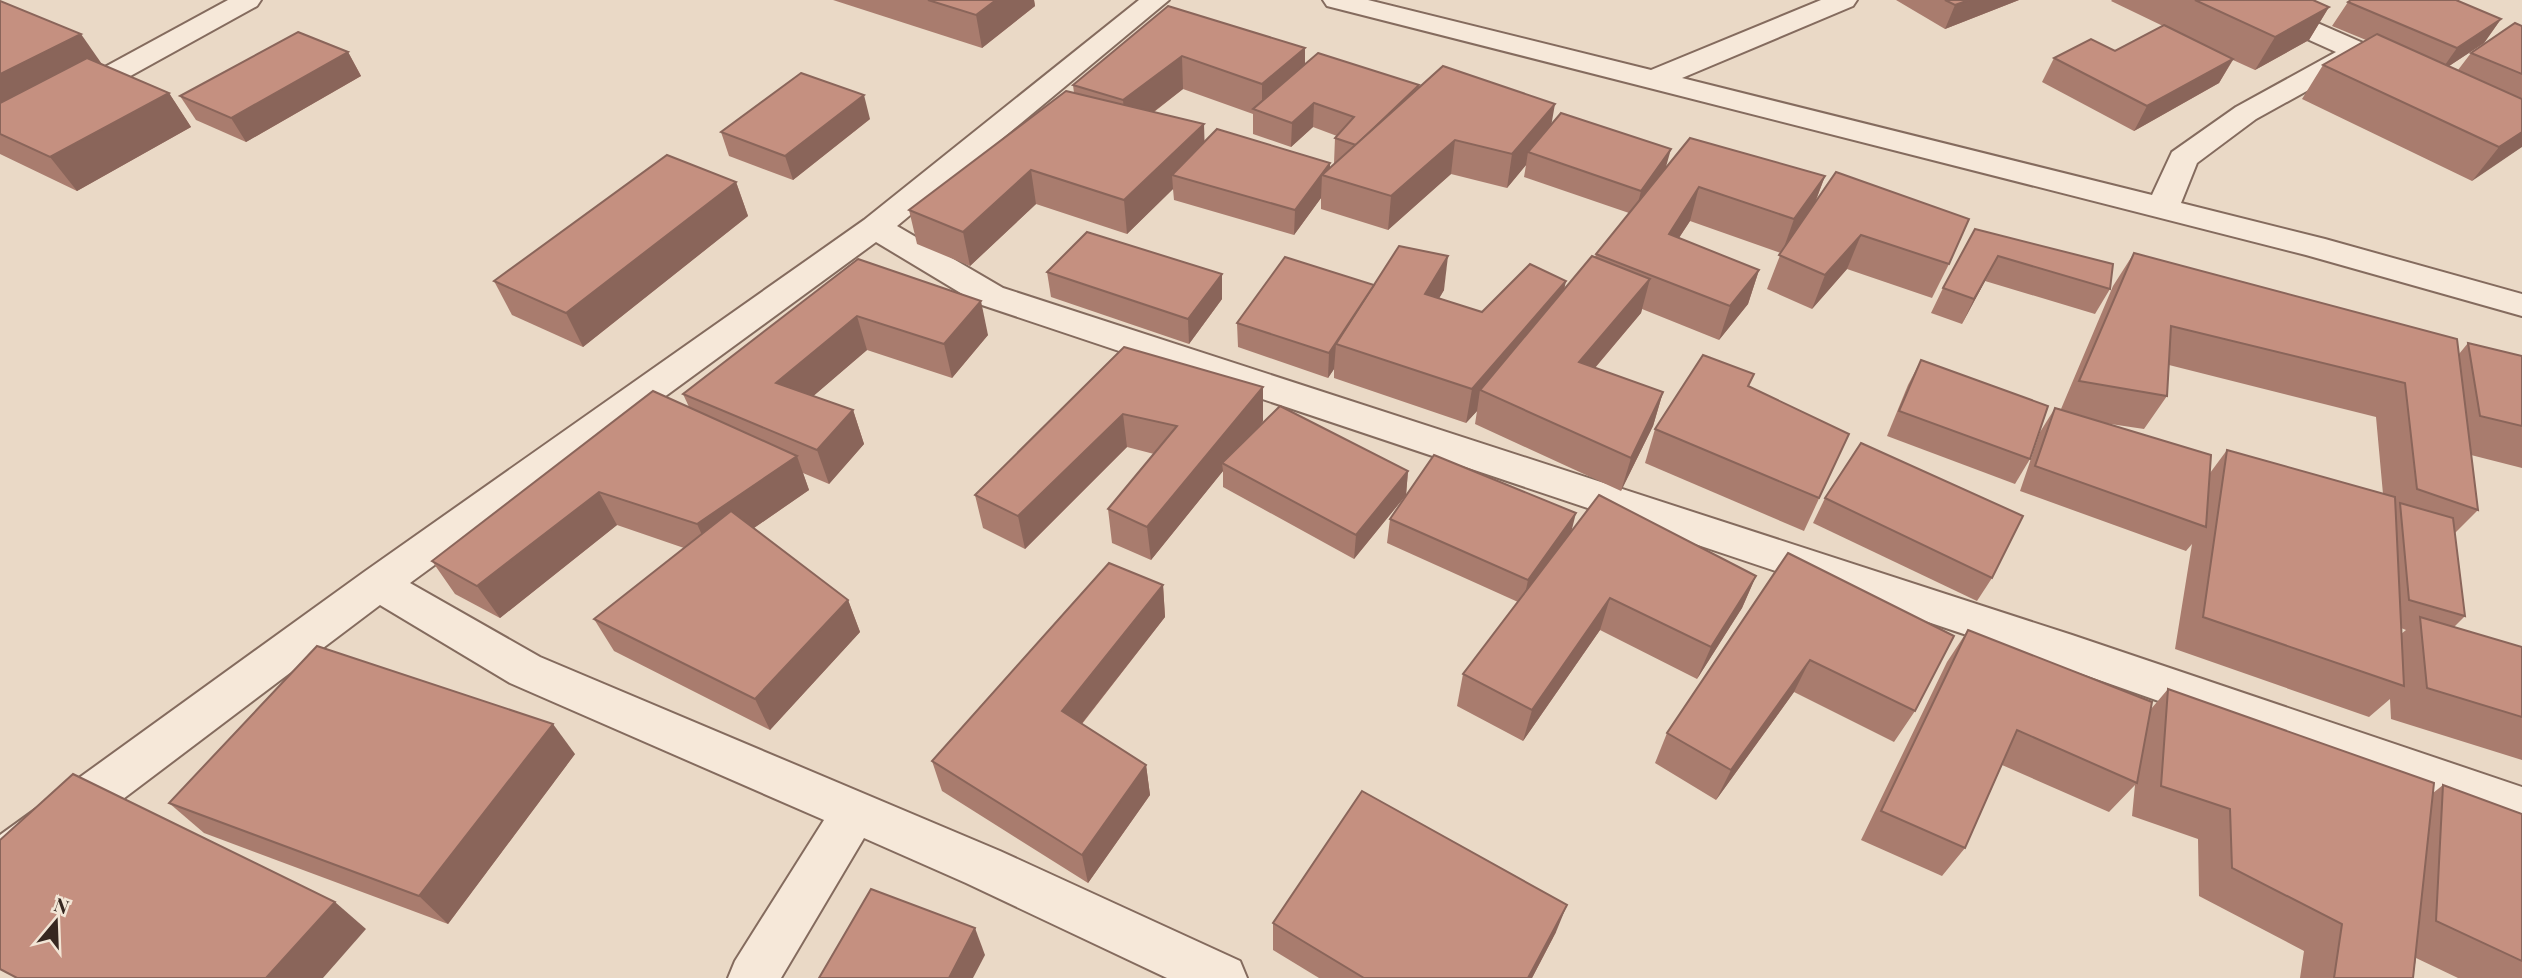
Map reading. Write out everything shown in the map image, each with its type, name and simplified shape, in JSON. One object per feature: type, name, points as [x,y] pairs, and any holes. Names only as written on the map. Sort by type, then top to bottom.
[{"type":"street","points":[[0,136],[248,0]]},
{"type":"street","points":[[0,863],[378,584],[875,227],[1156,0]]},
{"type":"street","points":[[1336,0],[2313,246],[2522,305]]},
{"type":"street","points":[[1653,80],[1844,0]]},
{"type":"street","points":[[2243,0],[2421,79]]},
{"type":"street","points":[[2163,208],[2183,158],[2246,113],[2358,51]]},
{"type":"street","points":[[875,227],[991,296],[2072,653],[2522,808]]},
{"type":"street","points":[[378,584],[526,670],[983,866],[1222,978]]},
{"type":"street","points":[[753,978],[855,811]]},
{"type":"building","points":[[928,0],[996,0],[976,15]]},
{"type":"building","points":[[1945,0],[1969,0],[1955,5]]},
{"type":"building","points":[[2195,0],[2313,0],[2329,7],[2275,37]]},
{"type":"building","points":[[2456,0],[2501,19],[2457,48],[2348,2]]},
{"type":"building","points":[[0,1],[81,34],[0,74]]},
{"type":"building","points":[[1168,6],[1305,48],[1262,84],[1182,56],[1123,100],[1073,85]]},
{"type":"building","points":[[2515,23],[2522,26],[2522,74],[2471,53]]},
{"type":"building","points":[[2164,25],[2233,59],[2147,106],[2054,58],[2091,39],[2115,51]]},
{"type":"building","points":[[298,32],[348,52],[231,118],[180,96]]},
{"type":"building","points":[[2377,34],[2522,99],[2522,132],[2499,147],[2323,65]]},
{"type":"building","points":[[1318,53],[1419,85],[1356,145],[1335,138],[1354,117],[1314,103],[1292,123],[1253,109]]},
{"type":"building","points":[[87,58],[169,93],[50,157],[0,134],[0,103]]},
{"type":"building","points":[[1443,66],[1555,104],[1512,154],[1455,140],[1391,196],[1322,175]]},
{"type":"building","points":[[801,73],[864,95],[785,156],[721,132]]},
{"type":"building","points":[[1066,91],[1204,124],[1124,200],[1031,170],[963,232],[909,210]]},
{"type":"building","points":[[1561,113],[1671,149],[1641,191],[1528,152]]},
{"type":"building","points":[[1217,129],[1330,163],[1295,210],[1172,175]]},
{"type":"building","points":[[1690,138],[1825,176],[1794,219],[1699,187],[1669,234],[1759,270],[1730,306],[1596,254]]},
{"type":"building","points":[[667,155],[736,182],[566,313],[494,281]]},
{"type":"building","points":[[1836,172],[1969,219],[1949,264],[1861,235],[1825,275],[1779,255]]},
{"type":"building","points":[[1975,229],[2113,264],[2110,289],[1998,256],[1974,299],[1943,288]]},
{"type":"building","points":[[1087,232],[1222,274],[1188,319],[1047,272]]},
{"type":"building","points":[[1399,246],[1448,256],[1425,294],[1482,312],[1530,264],[1566,281],[1472,389],[1336,344]]},
{"type":"building","points":[[2134,253],[2457,339],[2478,510],[2417,489],[2405,383],[2171,326],[2167,396],[2079,381]]},
{"type":"building","points":[[1592,256],[1650,279],[1579,362],[1663,392],[1631,458],[1480,390]]},
{"type":"building","points":[[1285,257],[1374,285],[1329,353],[1237,323]]},
{"type":"building","points":[[858,259],[981,301],[944,344],[857,316],[776,383],[853,410],[817,450],[683,394]]},
{"type":"building","points":[[2468,343],[2522,356],[2522,426],[2480,416]]},
{"type":"building","points":[[1124,347],[1263,387],[1147,527],[1108,509],[1177,426],[1123,414],[1018,516],[975,495]]},
{"type":"building","points":[[1703,355],[1754,374],[1748,386],[1849,434],[1819,498],[1655,429]]},
{"type":"building","points":[[1921,360],[2048,406],[2030,459],[1899,411]]},
{"type":"building","points":[[653,391],[797,456],[697,524],[599,492],[477,586],[432,561]]},
{"type":"building","points":[[1280,406],[1408,471],[1356,535],[1222,463]]},
{"type":"building","points":[[2055,408],[2211,455],[2206,527],[2035,466]]},
{"type":"building","points":[[1861,443],[2023,516],[1992,578],[1825,498]]},
{"type":"building","points":[[2227,450],[2395,497],[2404,686],[2203,617]]},
{"type":"building","points":[[1434,455],[1576,513],[1528,580],[1390,519]]},
{"type":"building","points":[[1599,495],[1756,576],[1711,647],[1610,598],[1532,710],[1463,674]]},
{"type":"building","points":[[2400,503],[2453,518],[2465,616],[2409,600]]},
{"type":"building","points":[[731,511],[848,600],[755,699],[594,619]]},
{"type":"building","points":[[1788,553],[1954,636],[1915,711],[1810,660],[1731,770],[1667,733]]},
{"type":"building","points":[[1109,563],[1163,585],[1062,711],[1146,765],[1082,855],[932,761]]},
{"type":"building","points":[[2420,617],[2522,647],[2522,717],[2427,688]]},
{"type":"building","points":[[1968,630],[2152,702],[2137,783],[2017,730],[1965,848],[1881,811]]},
{"type":"building","points":[[317,646],[553,724],[419,896],[169,803]]},
{"type":"building","points":[[2168,689],[2434,783],[2413,978],[2334,978],[2342,924],[2232,868],[2230,809],[2161,786]]},
{"type":"building","points":[[73,774],[335,902],[266,978],[17,978],[0,969],[0,840]]},
{"type":"building","points":[[2443,785],[2522,814],[2522,961],[2436,921]]},
{"type":"building","points":[[1362,791],[1567,905],[1528,978],[1364,978],[1273,923]]},
{"type":"building","points":[[871,889],[975,928],[949,978],[819,978]]}]
